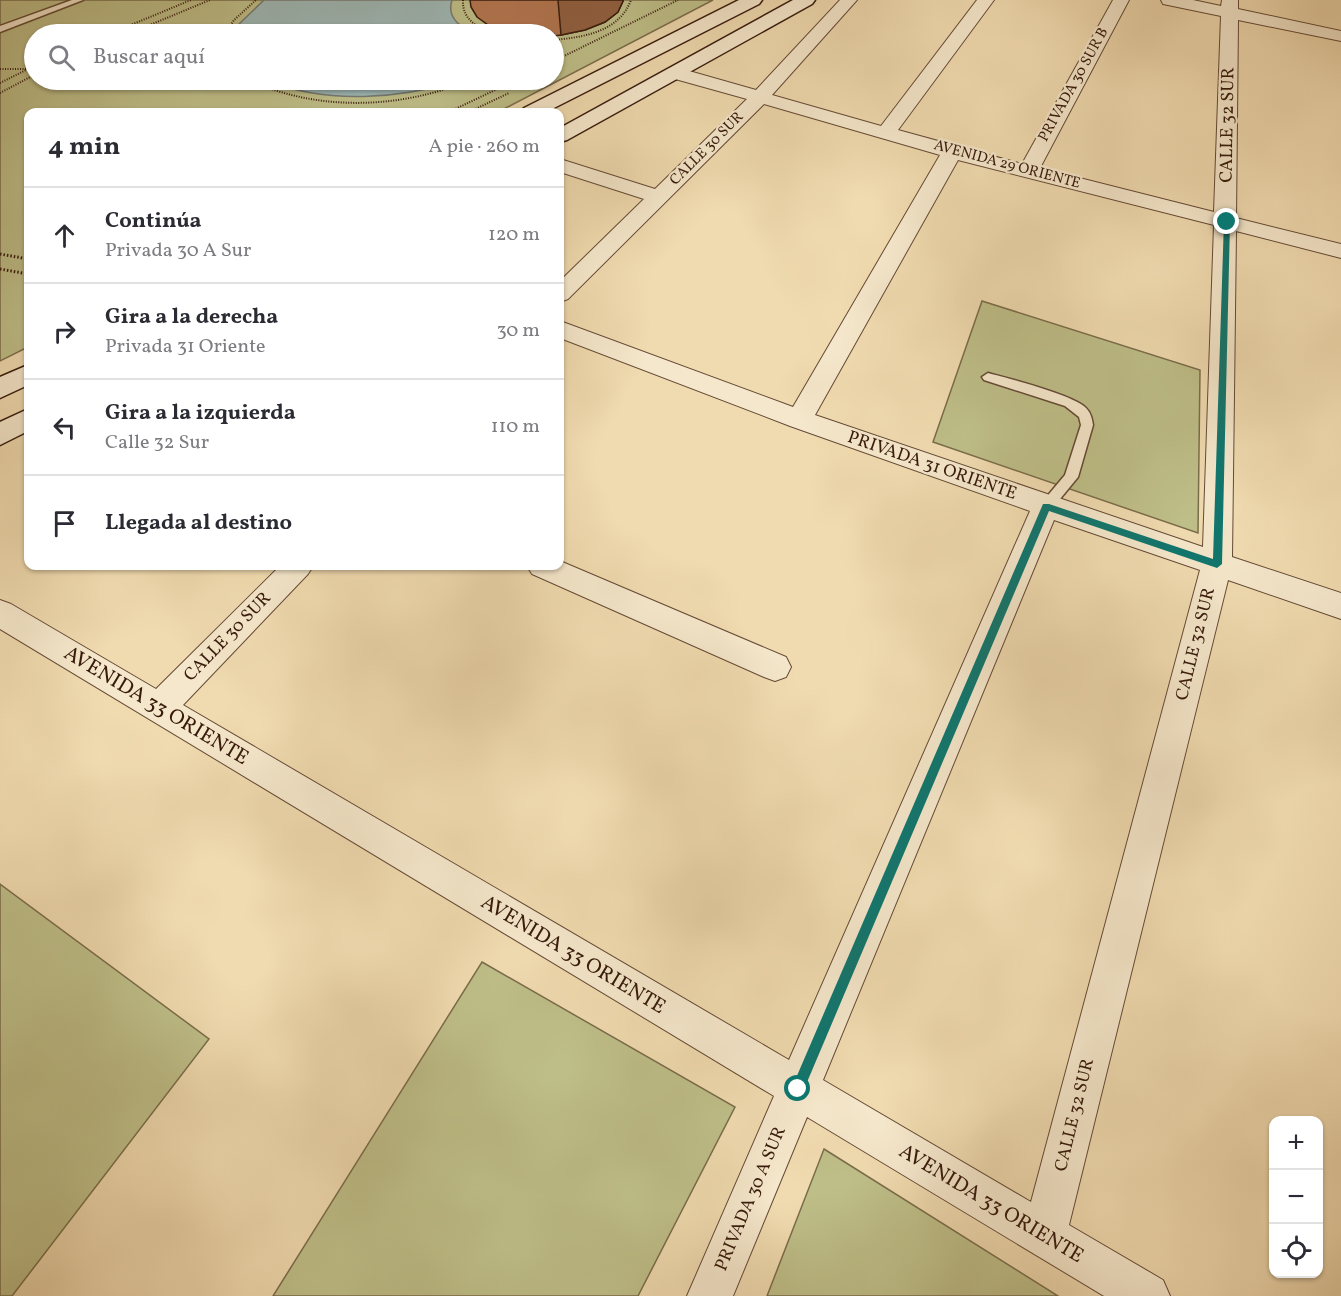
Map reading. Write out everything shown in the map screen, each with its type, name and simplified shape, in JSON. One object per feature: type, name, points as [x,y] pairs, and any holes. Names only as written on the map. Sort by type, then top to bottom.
[{"type":"main road","points":[[539,108],[753,0]]},
{"type":"main road","points":[[564,134],[806,0]]},
{"type":"main road","points":[[0,389],[24,376]]},
{"type":"main road","points":[[0,435],[24,421]]},
{"type":"street","name":"CALLE 30 SUR","points":[[564,290],[759,98],[849,0]]},
{"type":"street","points":[[886,133],[986,0]]},
{"type":"street","name":"PRIVADA 30 SUR B","points":[[1028,171],[1121,0]]},
{"type":"street","points":[[1169,0],[1230,6],[1341,36]]},
{"type":"street","name":"CALLE 32 SUR","points":[[1044,1236],[1217,564],[1227,222],[1230,6]]},
{"type":"street","name":"AVENIDA 29 ORIENTE","points":[[675,73],[952,152],[1341,251]]},
{"type":"street","points":[[799,419],[952,152]]},
{"type":"street","points":[[564,166],[659,197]]},
{"type":"street","name":"PRIVADA 31 ORIENTE","points":[[564,331],[799,419],[1341,606]]},
{"type":"street","name":"PRIVADA 30 A SUR","points":[[710,1296],[1046,506]]},
{"type":"street","name":"CALLE 30 SUR","points":[[159,708],[294,570]]},
{"type":"street","points":[[551,570],[775,667]]},
{"type":"street","name":"AVENIDA 33 ORIENTE","points":[[0,613],[1147,1296]]},
{"type":"lane","points":[[0,29],[80,0]]},
{"type":"lane","points":[[988,377],[1069,403],[1080,408],[1086,417],[1087,425],[1071,477],[1046,506]]},
{"type":"path","points":[[133,24],[191,0]]},
{"type":"path","points":[[152,24],[210,0]]},
{"type":"path","points":[[231,24],[256,0]]},
{"type":"path","points":[[463,0],[463,12],[475,24]]},
{"type":"path","points":[[564,38],[596,32],[620,19],[626,13],[631,0]]},
{"type":"path","points":[[564,56],[678,0]]},
{"type":"path","points":[[596,32],[605,36]]},
{"type":"path","points":[[0,69],[24,69]]},
{"type":"path","points":[[0,83],[24,71]]},
{"type":"path","points":[[0,93],[24,80]]},
{"type":"path","points":[[278,90],[293,95],[349,102],[378,102],[431,95],[444,90]]},
{"type":"path","points":[[457,108],[495,90]]},
{"type":"path","points":[[477,108],[514,90]]},
{"type":"path","points":[[0,254],[24,258]]},
{"type":"path","points":[[0,269],[24,273]]},
{"type":"green space","points":[[0,0],[713,0],[564,78],[564,24],[24,24],[24,90],[540,90],[506,108],[24,108],[24,349],[0,361]]},
{"type":"green space","points":[[982,301],[1200,370],[1198,533],[933,442]]},
{"type":"green space","points":[[0,884],[209,1039],[12,1296],[0,1296]]},
{"type":"green space","points":[[482,962],[735,1107],[638,1296],[273,1296]]},
{"type":"green space","points":[[824,1149],[1058,1296],[767,1296]]},
{"type":"water","points":[[264,0],[452,0],[451,12],[459,24],[239,24]]},
{"type":"water","points":[[299,90],[421,90],[364,97]]},
{"type":"route","points":[[798,1089],[1046,506],[1217,564],[1227,222]]}]
